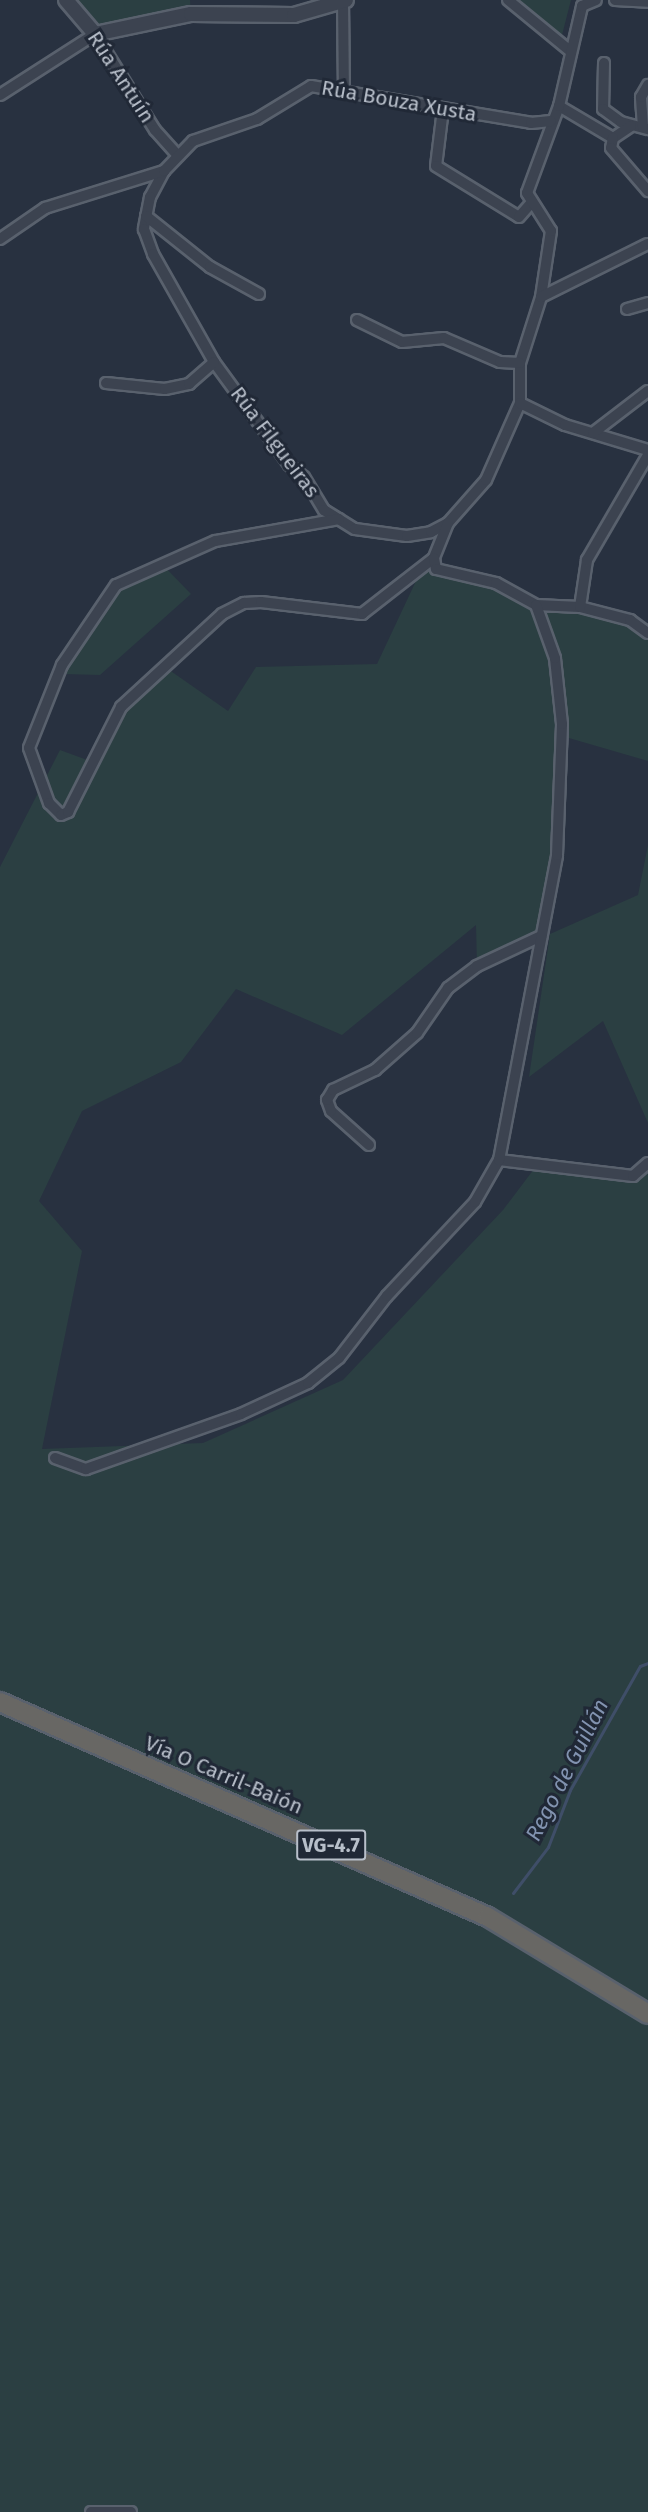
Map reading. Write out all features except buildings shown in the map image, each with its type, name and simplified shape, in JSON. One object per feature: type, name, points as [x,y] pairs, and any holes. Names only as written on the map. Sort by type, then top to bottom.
[{"type":"highway","name":"Vía O Carril-Baión","points":[[0,1702],[488,1917],[648,2014]]},
{"type":"street","name":"Rúa Antuín","points":[[66,0],[95,34],[155,130],[176,153]]},
{"type":"street","points":[[0,95],[95,34],[191,14],[294,15],[344,0],[344,89]]},
{"type":"street","points":[[508,0],[568,50]]},
{"type":"street","points":[[339,519],[215,541],[116,585],[62,665],[28,748],[49,803],[62,815],[68,812],[121,707],[222,614],[244,603],[261,602],[362,614],[434,558],[448,523],[486,480],[520,403],[520,363],[541,297],[551,231],[527,193],[551,121],[559,106],[568,50],[582,6],[596,0]]},
{"type":"street","points":[[615,0],[648,2]]},
{"type":"street","points":[[604,63],[603,109],[641,127]]},
{"type":"street","points":[[641,127],[641,97],[648,85]]},
{"type":"street","name":"Rúa Bouza Xusta","points":[[176,153],[257,119],[311,86],[344,89],[443,109],[551,121]]},
{"type":"street","points":[[559,106],[613,138]]},
{"type":"street","points":[[443,109],[436,166],[519,217],[532,202]]},
{"type":"street","points":[[613,138],[641,127]]},
{"type":"street","points":[[613,138],[614,157],[648,191]]},
{"type":"street","points":[[176,153],[164,171],[146,216],[210,267],[259,294]]},
{"type":"street","points":[[0,239],[45,208],[164,171]]},
{"type":"street","name":"Rúa Filgueiras","points":[[146,216],[153,254],[214,362],[324,510],[356,529],[407,536],[448,523]]},
{"type":"street","points":[[541,297],[648,244]]},
{"type":"street","points":[[627,309],[648,303]]},
{"type":"street","points":[[357,320],[402,342],[444,338],[500,362],[520,363]]},
{"type":"street","name":"Rúa Filgueiras","points":[[106,383],[137,391],[165,389],[189,384],[214,362]]},
{"type":"street","points":[[593,433],[648,391]]},
{"type":"street","points":[[520,403],[593,433],[648,450]]},
{"type":"street","points":[[580,607],[587,560],[648,455]]},
{"type":"street","points":[[434,558],[436,569],[496,583],[536,605],[580,607],[630,620],[648,633]]},
{"type":"street","points":[[55,1458],[86,1469],[241,1414],[308,1383],[339,1358],[387,1296],[475,1202],[499,1160],[557,855],[562,724],[555,658],[536,605]]},
{"type":"street","points":[[369,1144],[331,1111],[327,1100],[333,1090],[375,1070],[417,1033],[447,988],[470,972],[541,936]]},
{"type":"street","points":[[499,1160],[633,1176],[648,1164]]},
{"type":"street","points":[[91,2512],[131,2512]]},
{"type":"green space","points":[[66,0],[190,0],[191,14],[95,34]]},
{"type":"green space","points":[[516,0],[571,0],[562,35],[531,14]]},
{"type":"green space","points":[[160,562],[191,594],[100,675],[63,674],[62,665],[91,618],[133,575]]},
{"type":"green space","points":[[423,566],[472,578],[536,605],[580,607],[630,620],[648,633],[648,761],[562,736],[557,855],[541,936],[477,966],[476,925],[342,1035],[236,989],[181,1062],[82,1111],[39,1201],[82,1251],[42,1449],[203,1443],[343,1380],[503,1210],[534,1169],[633,1176],[648,1163],[648,2512],[0,2512],[0,867],[60,750],[90,761],[121,707],[165,667],[228,711],[256,667],[377,664]]},
{"type":"green space","points":[[648,845],[648,1123],[603,1021],[529,1077],[550,934],[638,895]]},
{"type":"waterway","name":"Rego de Guillán","points":[[513,1893],[548,1847],[570,1790],[640,1666],[648,1663]]}]
